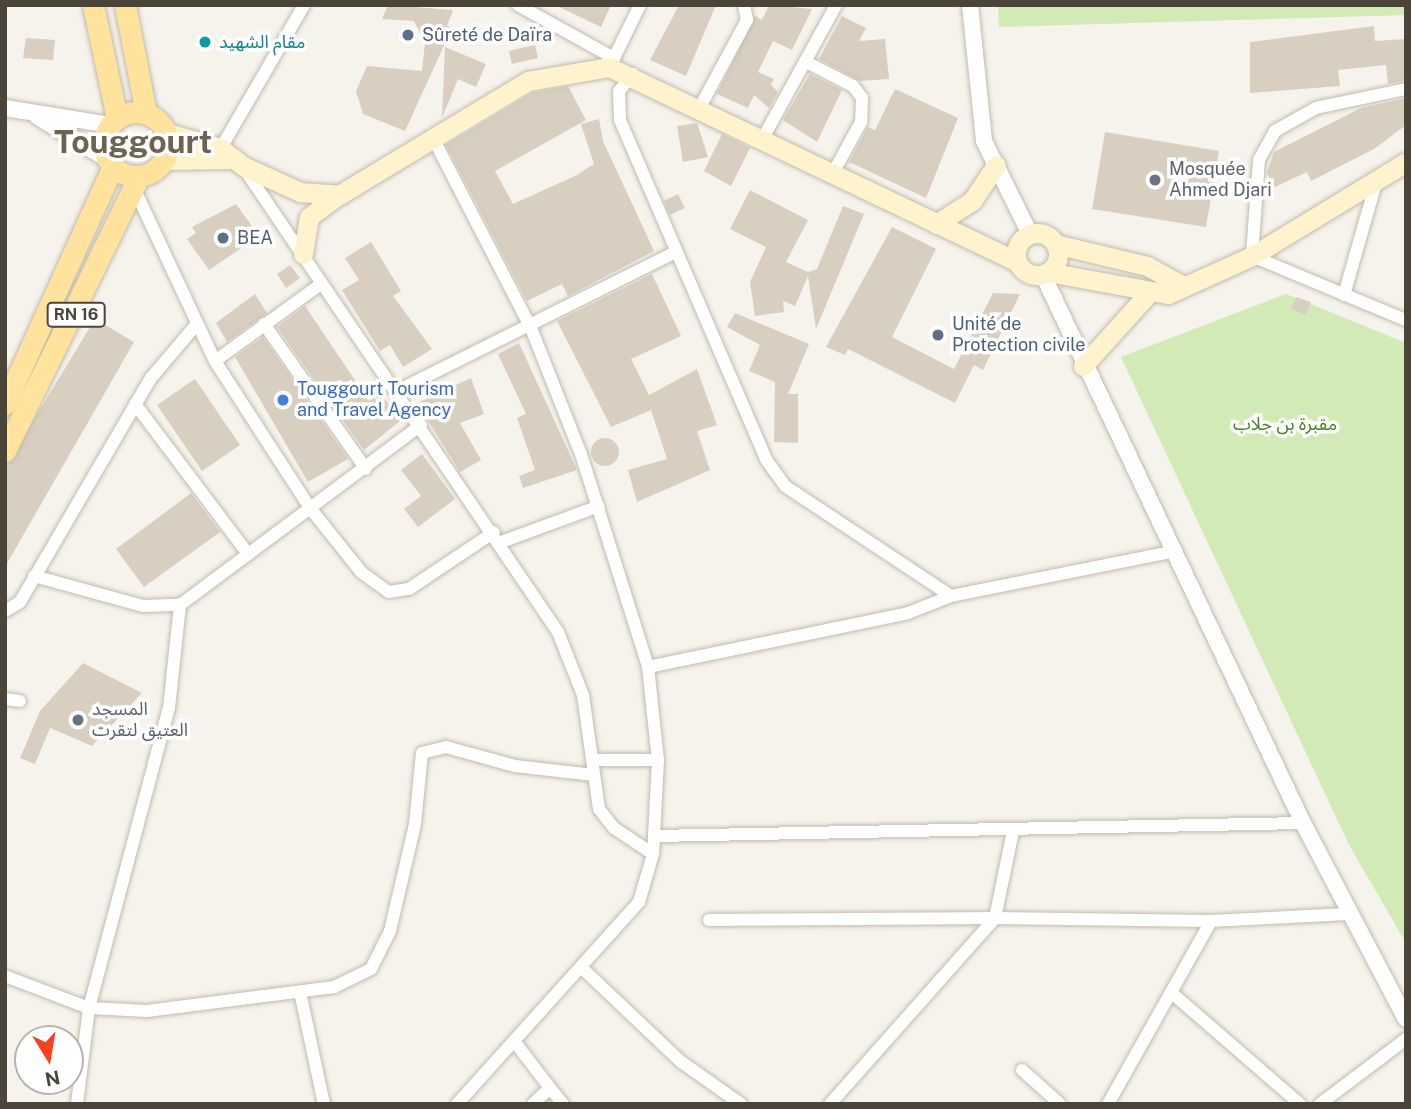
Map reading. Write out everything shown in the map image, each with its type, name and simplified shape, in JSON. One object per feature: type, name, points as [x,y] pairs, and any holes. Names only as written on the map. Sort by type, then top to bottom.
[{"type":"main road","points":[[93,5],[113,122],[110,162],[136,182],[165,160],[227,158]]},
{"type":"main road","points":[[125,5],[146,113],[167,133],[300,192],[339,195]]},
{"type":"main road","points":[[303,254],[309,217],[339,195],[528,81],[611,62],[1016,261],[1029,274],[1045,273],[1147,295],[1168,294],[1181,285],[1252,257],[1396,171]]},
{"type":"main road","points":[[113,122],[146,113]]},
{"type":"main road","points":[[165,160],[167,133]]},
{"type":"main road","name":"RN 16","points":[[5,404],[110,162]]},
{"type":"main road","points":[[936,224],[972,201],[996,164]]},
{"type":"main road","name":"RN 16","points":[[5,451],[136,182]]},
{"type":"main road","points":[[1016,261],[1019,243],[1030,234],[1055,244],[1147,266],[1181,285]]},
{"type":"main road","points":[[1045,273],[1056,262],[1055,244]]},
{"type":"main road","points":[[1083,366],[1147,295]]},
{"type":"street","points":[[304,5],[227,158],[303,254],[321,284],[399,390],[498,537],[569,654],[593,775],[606,819],[653,854]]},
{"type":"street","points":[[517,5],[611,62],[639,5]]},
{"type":"street","points":[[700,107],[747,20],[744,5]]},
{"type":"street","points":[[763,138],[836,5]]},
{"type":"street","points":[[970,5],[978,117],[996,164],[1030,234]]},
{"type":"street","points":[[806,62],[853,86],[862,98],[861,122],[833,173]]},
{"type":"street","points":[[633,74],[618,91],[620,120],[775,477],[951,596]]},
{"type":"street","points":[[1406,89],[1316,108],[1275,131],[1259,160],[1252,257],[1406,320]]},
{"type":"street","points":[[5,108],[37,115],[113,122]]},
{"type":"street","points":[[37,115],[60,135],[110,162]]},
{"type":"street","points":[[434,140],[531,328],[598,506],[648,667],[658,760],[653,854],[639,902],[458,1104]]},
{"type":"street","points":[[1343,295],[1396,171]]},
{"type":"street","points":[[136,182],[169,254],[196,325],[215,361],[310,508],[361,572],[389,592],[409,589],[498,537],[598,506]]},
{"type":"street","points":[[399,390],[531,328],[676,252]]},
{"type":"street","points":[[1045,273],[1083,366],[1171,552],[1348,914],[1406,1020]]},
{"type":"street","points":[[215,361],[321,284]]},
{"type":"street","points":[[264,324],[366,469]]},
{"type":"street","points":[[5,611],[20,602],[135,404],[196,325]]},
{"type":"street","points":[[135,404],[248,554]]},
{"type":"street","points":[[34,576],[143,606],[180,605],[366,469],[421,425]]},
{"type":"street","points":[[648,667],[908,613],[951,596],[1171,552]]},
{"type":"street","points":[[77,1104],[89,1008],[169,708],[180,605]]},
{"type":"street","points":[[5,699],[20,701]]},
{"type":"street","points":[[5,976],[89,1008],[146,1011],[300,992],[358,976],[381,953],[405,876],[422,753],[446,747],[515,766],[593,775]]},
{"type":"street","points":[[592,760],[658,760]]},
{"type":"street","points":[[655,835],[1013,831],[1303,823]]},
{"type":"street","points":[[830,1104],[995,918],[1013,831]]},
{"type":"street","points":[[709,920],[995,918],[1211,921],[1348,914]]},
{"type":"street","points":[[1108,1104],[1173,994],[1211,921]]},
{"type":"street","points":[[582,968],[680,1061],[741,1104]]},
{"type":"street","points":[[300,992],[324,1104]]},
{"type":"street","points":[[1173,994],[1300,1104]]},
{"type":"street","points":[[1320,1104],[1406,1040]]},
{"type":"street","points":[[514,1041],[563,1104]]},
{"type":"street","points":[[1022,1070],[1060,1104]]},
{"type":"street","points":[[533,1104],[550,1088]]},
{"type":"green space","points":[[998,5],[1406,5],[1406,15],[999,27]]},
{"type":"green space","name":"مقبرة بن جلاب","points":[[1286,294],[1406,343],[1406,943],[1349,845],[1121,357]]},
{"type":"building","points":[[388,5],[453,10],[447,26],[452,28],[405,131],[363,114],[356,91],[367,66],[422,71],[425,43],[414,21],[382,19]]},
{"type":"building","points":[[555,5],[611,5],[601,27]]},
{"type":"building","points":[[679,5],[716,5],[686,76],[650,60]]},
{"type":"building","points":[[769,5],[812,9],[792,50],[773,41],[758,72],[774,79],[771,85],[778,92],[769,108],[754,95],[748,108],[717,94],[755,16],[762,20]]},
{"type":"building","points":[[842,16],[866,28],[859,41],[885,39],[889,79],[860,81],[819,59]]},
{"type":"building","points":[[1374,26],[1375,41],[1406,39],[1406,80],[1388,84],[1386,65],[1338,70],[1340,86],[1250,93],[1250,42]]},
{"type":"building","points":[[26,38],[55,40],[53,60],[23,58]]},
{"type":"building","points":[[535,45],[538,58],[512,64],[509,51]]},
{"type":"building","points":[[445,47],[486,64],[476,87],[458,79],[442,118]]},
{"type":"building","points":[[810,74],[842,90],[817,142],[783,120]]},
{"type":"building","points":[[568,86],[586,120],[495,171],[513,204],[577,175],[594,164],[581,124],[599,119],[603,141],[654,251],[568,296],[562,284],[527,301],[446,145],[532,93]]},
{"type":"building","points":[[895,89],[958,118],[926,198],[849,162],[868,127],[875,130]]},
{"type":"building","points":[[1406,98],[1406,125],[1374,149],[1311,181],[1307,172],[1275,187],[1267,173],[1274,152],[1361,108]]},
{"type":"building","points":[[697,123],[708,157],[683,162],[677,126]]},
{"type":"building","name":"Mosquée Ahmed Djari","points":[[1105,132],[1219,151],[1206,227],[1092,209]]},
{"type":"building","points":[[722,134],[750,148],[731,186],[704,171]]},
{"type":"building","points":[[750,190],[808,220],[786,262],[808,272],[817,269],[843,206],[864,214],[816,329],[808,276],[795,306],[783,301],[784,312],[755,316],[750,282],[766,247],[730,229]]},
{"type":"building","points":[[678,194],[685,208],[670,215],[664,201]]},
{"type":"building","name":"BEA","points":[[236,204],[259,236],[209,270],[187,239],[196,233],[192,227]]},
{"type":"building","points":[[892,227],[936,249],[892,337],[954,369],[993,293],[1020,294],[983,370],[974,365],[955,403],[848,349],[845,355],[826,347]]},
{"type":"building","points":[[371,242],[401,291],[393,296],[432,349],[403,367],[390,345],[380,351],[342,290],[359,280],[345,258]]},
{"type":"building","points":[[290,265],[300,278],[286,288],[277,274]]},
{"type":"building","points":[[652,274],[681,336],[631,359],[649,395],[697,369],[717,425],[697,431],[710,470],[637,502],[628,470],[667,459],[651,410],[611,427],[557,321]]},
{"type":"building","points":[[255,294],[267,313],[227,342],[216,323]]},
{"type":"building","points":[[1296,297],[1311,302],[1306,315],[1291,309]]},
{"type":"building","points":[[305,306],[369,401],[381,393],[400,421],[364,450],[277,327]]},
{"type":"building","points":[[735,313],[809,344],[788,394],[798,394],[798,443],[774,442],[775,382],[749,371],[760,345],[727,327]]},
{"type":"building","points":[[95,319],[134,342],[5,567],[5,467]]},
{"type":"building","name":"Touggourt Tourism and Travel Agency","points":[[263,337],[348,459],[308,482],[235,357]]},
{"type":"building","points":[[519,343],[577,470],[523,488],[519,476],[535,470],[517,418],[526,414],[498,354]]},
{"type":"building","points":[[471,378],[484,414],[460,423],[481,460],[460,472],[417,403]]},
{"type":"building","points":[[195,379],[240,445],[202,471],[157,405]]},
{"type":"building","points":[[605,438],[615,442],[619,452],[615,462],[605,466],[595,462],[591,452],[595,442]]},
{"type":"building","points":[[422,454],[455,499],[418,527],[404,509],[421,496],[401,470]]},
{"type":"building","points":[[191,493],[220,532],[144,587],[116,549]]},
{"type":"building","name":"المسجد العتيق لتقرت","points":[[83,663],[142,693],[92,746],[50,728],[35,764],[20,758],[40,711]]},
{"type":"place","name":"Sûreté de Daïra","points":[[408,35]]},
{"type":"place","name":"مقام الشهيد","points":[[205,42]]},
{"type":"place","name":"Mosquée Ahmed Djari","points":[[1155,180]]},
{"type":"place","name":"BEA","points":[[223,238]]},
{"type":"place","name":"Unité de Protection civile","points":[[938,335]]},
{"type":"place","name":"Touggourt Tourism and Travel Agency","points":[[283,400]]},
{"type":"place","name":"المسجد العتيق لتقرت","points":[[78,720]]},
{"type":"district","name":"Touggourt","points":[[133,142]]}]
